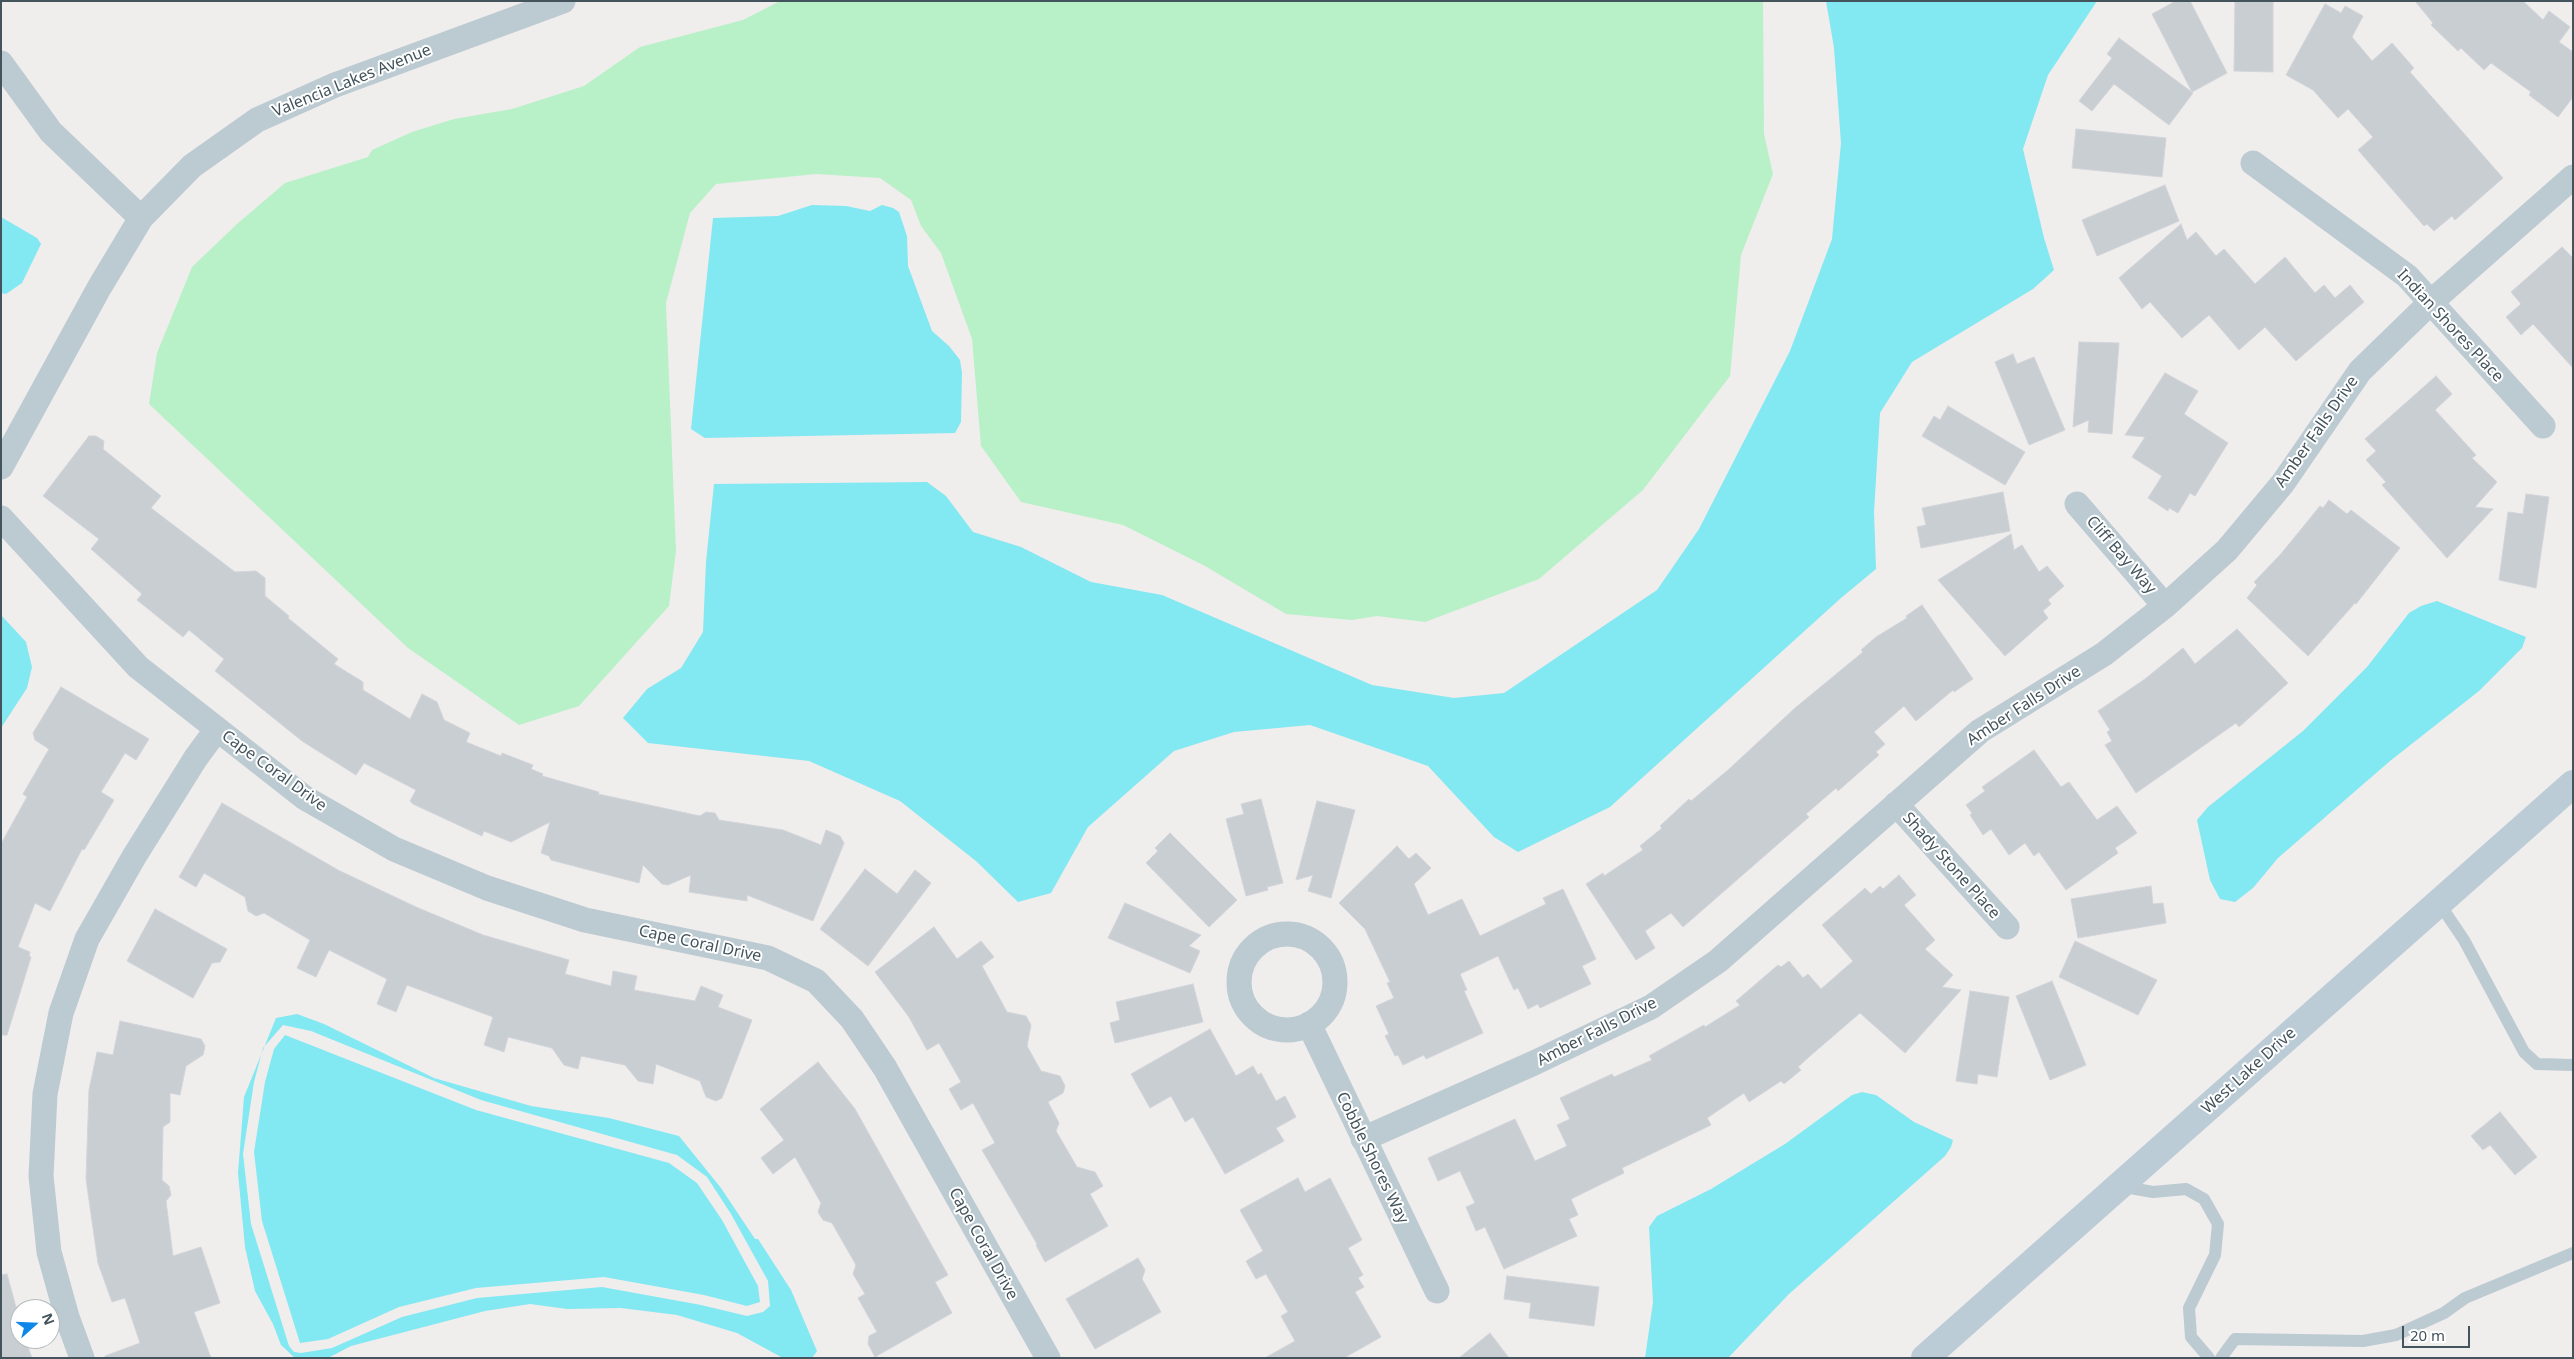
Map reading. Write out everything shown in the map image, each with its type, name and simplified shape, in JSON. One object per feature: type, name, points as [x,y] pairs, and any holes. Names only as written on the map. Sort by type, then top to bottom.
[{"type":"street","name":"Valencia Lakes Avenue","points":[[1,467],[98,288],[141,218],[192,166],[256,120],[334,85],[564,1]]},
{"type":"street","points":[[1,63],[50,132],[141,218]]},
{"type":"street","name":"Indian Shores Place","points":[[2253,163],[2407,276],[2543,426]]},
{"type":"street","name":"Amber Falls Drive","points":[[1363,1139],[1534,1064],[1651,1007],[1718,961],[1980,731],[2104,654],[2165,606],[2227,550],[2283,483],[2360,371],[2431,302],[2573,177]]},
{"type":"street","name":"Cliff Bay Way","points":[[2077,504],[2165,606]]},
{"type":"street","name":"Cape Coral Drive","points":[[1,518],[138,667],[306,798],[394,849],[478,885],[585,920],[768,958],[816,981],[852,1019],[885,1068],[1048,1358]]},
{"type":"street","name":"Cape Coral Drive","points":[[82,1358],[67,1317],[49,1252],[41,1176],[45,1094],[61,1014],[87,939],[145,839],[195,759],[217,729]]},
{"type":"street","name":"West Lake Drive","points":[[1925,1358],[2573,784]]},
{"type":"street","name":"Shady Stone Place","points":[[1896,804],[2007,927]]},
{"type":"street","name":"Cobble Shores Way","points":[[1309,1024],[1437,1291]]},
{"type":"lane","points":[[2439,903],[2464,940],[2524,1052],[2537,1064],[2573,1066]]},
{"type":"lane","points":[[2119,1186],[2153,1192],[2186,1189],[2204,1199],[2218,1224],[2215,1255],[2189,1308],[2191,1337],[2209,1358]]},
{"type":"lane","points":[[2221,1358],[2235,1339],[2362,1341],[2396,1335],[2444,1313],[2472,1294],[2573,1253]]},
{"type":"green space","points":[[780,1],[1763,1],[1764,134],[1773,174],[1741,255],[1730,376],[1643,490],[1539,579],[1425,622],[1377,616],[1352,620],[1286,614],[1205,566],[1123,525],[1021,502],[981,446],[972,339],[941,253],[921,226],[911,200],[880,178],[816,174],[716,184],[690,213],[666,303],[676,551],[669,606],[579,706],[519,725],[408,648],[149,404],[157,353],[192,267],[237,224],[285,183],[368,157],[372,150],[412,132],[454,119],[512,109],[584,86],[640,47],[743,20]]},
{"type":"water","points":[[1826,1],[2097,1],[2048,75],[2023,149],[2044,238],[2054,270],[2033,289],[1912,362],[1880,413],[1874,512],[1876,569],[1841,598],[1610,807],[1518,852],[1494,837],[1428,766],[1310,725],[1234,732],[1174,751],[1088,827],[1051,893],[1018,902],[976,861],[900,801],[809,761],[648,743],[623,718],[647,689],[681,668],[703,632],[706,562],[714,484],[927,482],[946,496],[973,532],[1021,547],[1091,582],[1162,595],[1372,685],[1454,698],[1504,693],[1657,590],[1699,529],[1790,351],[1832,239],[1841,143],[1834,48]]},
{"type":"water","points":[[812,205],[846,206],[870,211],[882,205],[899,212],[907,236],[908,266],[932,331],[949,346],[960,360],[962,373],[961,422],[955,433],[705,438],[691,429],[713,218],[778,216]]},
{"type":"water","points":[[1,217],[37,238],[41,244],[22,283],[6,294],[1,293]]},
{"type":"water","points":[[2437,601],[2526,637],[2522,648],[2479,691],[2390,761],[2278,858],[2253,888],[2235,902],[2220,899],[2210,880],[2197,820],[2208,807],[2303,731],[2367,667],[2409,613],[2421,606]]},
{"type":"water","points":[[1,615],[26,642],[32,667],[27,688],[1,728]]},
{"type":"water","points":[[297,1014],[324,1024],[434,1078],[531,1106],[609,1118],[679,1136],[721,1188],[755,1239],[758,1239],[791,1290],[817,1351],[812,1358],[783,1358],[737,1333],[677,1315],[621,1308],[567,1309],[530,1304],[485,1311],[351,1346],[328,1358],[295,1358],[281,1345],[273,1324],[255,1291],[245,1247],[238,1173],[244,1097],[261,1054],[254,1082],[243,1154],[251,1224],[289,1346],[294,1352],[301,1353],[332,1348],[402,1317],[477,1298],[602,1287],[701,1305],[747,1316],[763,1312],[770,1306],[768,1281],[731,1214],[707,1177],[677,1155],[481,1100],[311,1031],[283,1025],[265,1046],[276,1018]]},
{"type":"water","points":[[285,1035],[476,1110],[669,1163],[697,1183],[722,1220],[758,1286],[760,1302],[747,1306],[704,1295],[604,1277],[476,1288],[399,1307],[328,1339],[300,1343],[262,1221],[254,1152],[265,1082],[274,1049]]},
{"type":"water","points":[[1862,1092],[1876,1095],[1914,1122],[1953,1140],[1945,1156],[1789,1294],[1728,1358],[1645,1358],[1653,1302],[1649,1227],[1657,1216],[1711,1189],[1785,1144],[1852,1095]]},
{"type":"building","points":[[2176,1],[2190,1],[2227,73],[2192,92],[2152,14]]},
{"type":"building","points":[[2235,1],[2273,1],[2273,72],[2234,71]]},
{"type":"building","points":[[2415,1],[2523,1],[2543,20],[2549,11],[2570,27],[2559,42],[2573,52],[2573,97],[2558,117],[2529,95],[2531,92],[2491,63],[2484,70],[2461,48],[2458,51],[2431,25],[2433,23]]},
{"type":"building","points":[[2325,4],[2341,13],[2345,6],[2363,16],[2352,37],[2372,61],[2392,43],[2414,68],[2410,72],[2503,178],[2455,220],[2452,216],[2434,231],[2427,224],[2424,226],[2358,150],[2373,137],[2348,109],[2338,118],[2313,90],[2286,75]]},
{"type":"building","points":[[2119,38],[2193,93],[2169,125],[2114,84],[2092,111],[2079,101],[2112,58],[2107,54]]},
{"type":"building","points":[[2076,129],[2166,138],[2162,177],[2072,168]]},
{"type":"building","points":[[2165,185],[2179,221],[2097,256],[2082,220]]},
{"type":"building","points":[[2181,224],[2187,240],[2196,232],[2216,256],[2224,249],[2255,284],[2285,257],[2315,293],[2324,285],[2335,298],[2350,285],[2364,302],[2296,361],[2265,327],[2239,350],[2209,315],[2182,338],[2150,302],[2142,309],[2119,278]]},
{"type":"building","points":[[2562,247],[2573,258],[2573,368],[2533,324],[2521,335],[2506,317],[2521,304],[2511,292]]},
{"type":"building","points":[[2079,342],[2119,343],[2112,434],[2088,432],[2089,420],[2073,427]]},
{"type":"building","points":[[2013,354],[2017,364],[2034,357],[2065,430],[2029,445],[1995,362]]},
{"type":"building","points":[[2165,373],[2198,391],[2184,414],[2228,443],[2195,496],[2190,493],[2178,513],[2169,508],[2168,511],[2148,498],[2162,476],[2132,457],[2145,437],[2125,435]]},
{"type":"building","points":[[2436,376],[2452,394],[2435,410],[2476,455],[2472,458],[2497,482],[2475,507],[2493,509],[2447,558],[2382,485],[2386,482],[2366,460],[2376,451],[2365,439]]},
{"type":"building","points":[[1948,406],[2025,452],[2005,485],[1922,436],[1934,416],[1940,420]]},
{"type":"building","points":[[89,436],[96,436],[104,441],[103,449],[161,496],[151,508],[235,572],[256,571],[265,578],[265,596],[289,616],[288,618],[338,659],[334,664],[363,682],[363,690],[410,719],[422,694],[437,702],[444,720],[470,733],[466,742],[501,756],[502,753],[533,765],[531,769],[543,774],[542,776],[599,792],[598,794],[700,816],[706,812],[715,813],[719,820],[783,830],[821,845],[826,830],[840,836],[844,843],[813,921],[747,895],[747,901],[689,892],[691,875],[668,885],[662,884],[643,865],[639,883],[551,860],[549,856],[541,853],[550,822],[511,842],[484,831],[482,836],[413,804],[410,801],[416,790],[364,763],[356,775],[302,741],[215,671],[224,659],[189,630],[183,637],[137,600],[142,594],[91,549],[99,539],[43,496]]},
{"type":"building","points":[[2003,492],[2010,531],[1921,548],[1917,527],[1926,525],[1922,508]]},
{"type":"building","points":[[2526,494],[2549,497],[2536,588],[2499,580],[2508,512],[2523,514]]},
{"type":"building","points":[[2329,500],[2347,514],[2351,510],[2400,548],[2356,604],[2308,656],[2247,598],[2257,585],[2254,582],[2280,555],[2320,506],[2323,508]]},
{"type":"building","points":[[2011,534],[2014,550],[2022,545],[2039,572],[2047,566],[2064,586],[2048,600],[2051,604],[2043,611],[2048,618],[2005,656],[1938,580]]},
{"type":"building","points":[[1922,605],[1973,679],[1954,692],[1953,690],[1916,721],[1904,706],[1874,732],[1885,744],[1876,752],[1879,755],[1838,791],[1836,788],[1806,814],[1809,817],[1683,927],[1671,913],[1645,931],[1655,948],[1636,960],[1586,884],[1603,873],[1604,876],[1643,850],[1640,846],[1662,828],[1660,826],[1689,799],[1691,801],[1728,770],[1795,708],[1863,652],[1861,650],[1876,637],[1907,618],[1906,616]]},
{"type":"building","points":[[2237,629],[2288,683],[2239,727],[2236,723],[2136,793],[2105,745],[2112,741],[2107,732],[2110,730],[2098,711],[2145,679],[2183,648],[2195,664]]},
{"type":"building","points":[[61,687],[149,739],[136,760],[125,753],[101,792],[114,800],[84,850],[82,849],[50,911],[35,903],[18,947],[30,952],[29,956],[31,957],[7,1035],[1,1035],[1,844],[27,797],[23,794],[49,749],[35,740],[33,733]]},
{"type":"building","points":[[2034,750],[2061,787],[2069,782],[2097,820],[2117,806],[2137,833],[2115,848],[2118,853],[2066,890],[2039,852],[2034,856],[2025,843],[2009,855],[1991,829],[1983,835],[1966,805],[1985,791],[1982,787]]},
{"type":"building","points":[[1261,799],[1283,883],[1267,887],[1268,890],[1246,896],[1226,819],[1244,814],[1241,804]]},
{"type":"building","points":[[1317,801],[1355,810],[1331,898],[1308,891],[1313,875],[1296,880]]},
{"type":"building","points":[[222,803],[338,870],[416,907],[483,935],[569,960],[565,974],[611,986],[613,971],[637,976],[634,990],[695,1001],[701,986],[723,995],[718,1007],[752,1020],[722,1098],[716,1101],[706,1097],[700,1081],[656,1064],[653,1084],[638,1081],[625,1065],[581,1056],[578,1069],[564,1065],[552,1048],[508,1037],[504,1052],[484,1045],[493,1017],[407,985],[396,1012],[377,1004],[387,979],[329,950],[316,977],[297,968],[310,940],[264,913],[256,916],[248,911],[245,897],[204,873],[196,887],[179,877]]},
{"type":"building","points":[[1170,833],[1237,900],[1209,927],[1146,863],[1158,851],[1155,848]]},
{"type":"building","points":[[1397,846],[1409,859],[1416,853],[1431,868],[1414,884],[1428,915],[1462,899],[1480,936],[1546,904],[1543,898],[1563,889],[1596,959],[1582,966],[1591,984],[1540,1008],[1538,1004],[1528,1009],[1518,988],[1514,990],[1498,956],[1460,974],[1467,990],[1464,991],[1483,1033],[1426,1059],[1424,1055],[1403,1065],[1398,1055],[1395,1056],[1385,1036],[1389,1034],[1376,1006],[1394,998],[1387,983],[1390,982],[1365,929],[1339,903]]},
{"type":"building","points":[[865,869],[897,894],[915,870],[931,883],[868,966],[820,929]]},
{"type":"building","points":[[1899,875],[1916,895],[1904,905],[1935,940],[1925,949],[1953,975],[1942,987],[1961,990],[1905,1053],[1860,1013],[1798,1067],[1801,1070],[1784,1084],[1781,1081],[1749,1102],[1744,1093],[1707,1118],[1711,1125],[1622,1168],[1624,1173],[1571,1199],[1578,1215],[1569,1219],[1577,1236],[1504,1269],[1485,1227],[1476,1231],[1466,1207],[1475,1203],[1460,1171],[1438,1181],[1428,1158],[1515,1119],[1535,1161],[1567,1146],[1557,1125],[1570,1119],[1560,1098],[1612,1074],[1614,1077],[1652,1060],[1649,1056],[1704,1025],[1705,1027],[1740,1005],[1736,1001],[1778,965],[1781,967],[1789,961],[1803,978],[1808,974],[1821,989],[1853,961],[1822,925],[1865,888],[1871,894],[1880,886],[1883,889]]},
{"type":"building","points":[[2151,886],[2153,904],[2163,903],[2166,923],[2078,938],[2071,899]]},
{"type":"building","points":[[1125,903],[1201,935],[1189,946],[1200,951],[1190,973],[1108,938]]},
{"type":"building","points":[[155,909],[227,949],[220,962],[212,963],[193,998],[127,961]]},
{"type":"building","points":[[934,927],[957,959],[981,941],[994,957],[982,966],[1007,1012],[1026,1016],[1031,1025],[1027,1046],[1041,1071],[1060,1076],[1065,1086],[1063,1093],[1048,1102],[1059,1123],[1056,1131],[1077,1167],[1095,1172],[1103,1186],[1090,1194],[1108,1226],[1045,1262],[1037,1244],[982,1150],[995,1143],[973,1103],[961,1110],[949,1089],[961,1082],[939,1043],[927,1050],[909,1017],[875,972]]},
{"type":"building","points":[[2075,941],[2157,980],[2138,1015],[2059,977]]},
{"type":"building","points":[[2052,981],[2086,1065],[2050,1080],[2016,996]]},
{"type":"building","points":[[1193,984],[1203,1022],[1115,1043],[1110,1023],[1120,1020],[1116,1002]]},
{"type":"building","points":[[1970,991],[2009,997],[1997,1077],[1978,1074],[1977,1084],[1956,1081]]},
{"type":"building","points":[[120,1021],[201,1039],[205,1046],[203,1055],[186,1066],[180,1095],[170,1093],[170,1122],[163,1127],[162,1180],[169,1186],[171,1195],[166,1201],[173,1256],[201,1247],[220,1303],[194,1312],[211,1358],[105,1358],[105,1356],[140,1343],[125,1298],[112,1302],[98,1263],[86,1179],[89,1090],[97,1052],[113,1055]]},
{"type":"building","points":[[1210,1029],[1236,1076],[1253,1066],[1258,1075],[1261,1073],[1276,1101],[1285,1096],[1296,1117],[1276,1128],[1284,1141],[1225,1174],[1193,1117],[1185,1122],[1171,1096],[1150,1108],[1131,1074]]},
{"type":"building","points":[[818,1062],[855,1109],[948,1275],[935,1282],[952,1313],[875,1357],[868,1344],[869,1336],[877,1332],[858,1298],[865,1294],[853,1274],[856,1265],[832,1223],[823,1220],[818,1212],[821,1203],[795,1157],[773,1174],[761,1158],[784,1140],[760,1109]]},
{"type":"building","points":[[2500,1112],[2537,1157],[2515,1175],[2490,1145],[2483,1150],[2471,1136]]},
{"type":"building","points":[[1298,1178],[1305,1192],[1330,1178],[1362,1240],[1348,1248],[1363,1275],[1358,1278],[1364,1287],[1355,1292],[1381,1337],[1344,1358],[1265,1358],[1295,1341],[1281,1316],[1288,1312],[1266,1274],[1256,1279],[1246,1261],[1263,1251],[1240,1210]]},
{"type":"building","points":[[1138,1258],[1145,1270],[1142,1279],[1161,1312],[1095,1349],[1066,1299]]},
{"type":"building","points":[[7,1274],[14,1299],[10,1299],[10,1349],[29,1349],[32,1358],[1,1358],[1,1275]]},
{"type":"building","points":[[1507,1276],[1599,1287],[1594,1326],[1529,1318],[1531,1303],[1504,1299]]},
{"type":"building","points":[[1490,1333],[1509,1358],[1459,1358]]}]
